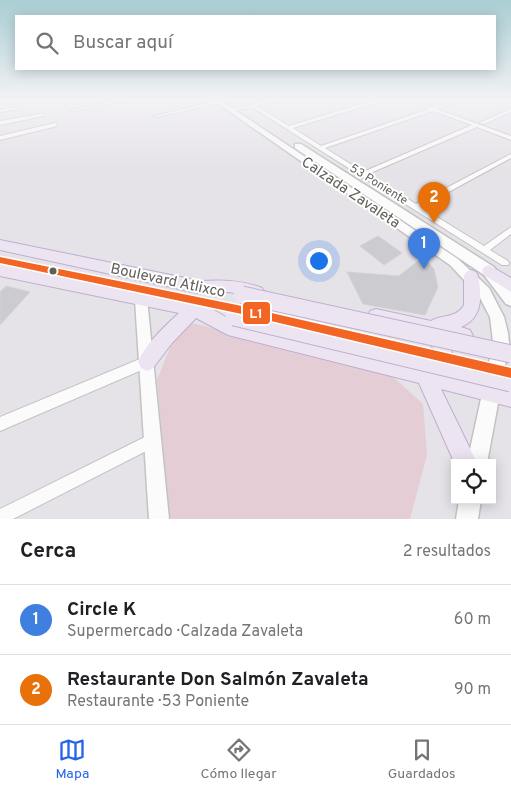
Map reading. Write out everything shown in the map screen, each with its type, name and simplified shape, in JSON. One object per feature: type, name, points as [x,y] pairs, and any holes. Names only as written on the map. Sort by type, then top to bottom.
[{"type":"main road","name":"Calzada Zavaleta","points":[[258,124],[454,262],[484,292],[493,308],[508,348],[491,392],[479,459]]},
{"type":"main road","name":"Calzada Zavaleta","points":[[260,124],[490,271],[511,300]]},
{"type":"main road","name":"Boulevard Atlixco","points":[[0,245],[242,296],[508,348]]},
{"type":"main road","name":"Boulevard Atlixco","points":[[0,270],[234,317],[511,383]]},
{"type":"main road","points":[[490,271],[511,286]]},
{"type":"main road","points":[[424,326],[459,322],[469,314],[474,297],[470,276]]},
{"type":"main road","points":[[198,286],[229,286],[424,326],[508,348]]},
{"type":"main road","points":[[147,362],[166,337],[194,309],[228,327],[511,397]]},
{"type":"main road","points":[[424,326],[440,342],[446,362],[439,371],[426,376]]},
{"type":"main road","points":[[426,376],[464,459]]},
{"type":"main road","points":[[467,519],[469,504]]},
{"type":"street","name":"53 Poniente","points":[[281,124],[505,262]]},
{"type":"street","points":[[287,128],[299,124]]},
{"type":"street","points":[[320,148],[389,124]]},
{"type":"street","points":[[363,174],[479,124]]},
{"type":"street","points":[[480,124],[511,138]]},
{"type":"street","points":[[481,124],[511,133]]},
{"type":"street","points":[[0,138],[55,125]]},
{"type":"street","points":[[416,207],[511,156]]},
{"type":"street","points":[[484,249],[511,230]]},
{"type":"street","points":[[141,298],[159,519]]},
{"type":"street","points":[[0,424],[147,362]]},
{"type":"street","points":[[0,517],[153,440]]},
{"type":"shaded area","points":[[192,323],[390,374],[423,404],[427,455],[410,519],[169,519],[157,380],[171,345]]},
{"type":"building","points":[[378,236],[402,253],[384,265],[360,246]]},
{"type":"building","points":[[423,257],[434,269],[438,287],[425,315],[363,304],[347,272],[399,276]]},
{"type":"building","points":[[6,286],[30,292],[0,325],[0,292]]},
{"type":"transit line","name":"L1","points":[[0,260],[237,309],[511,373]]},
{"type":"place","name":"Restaurante Don Salmón Zavaleta","points":[[434,223]]},
{"type":"place","name":"Circle K","points":[[424,269]]}]
